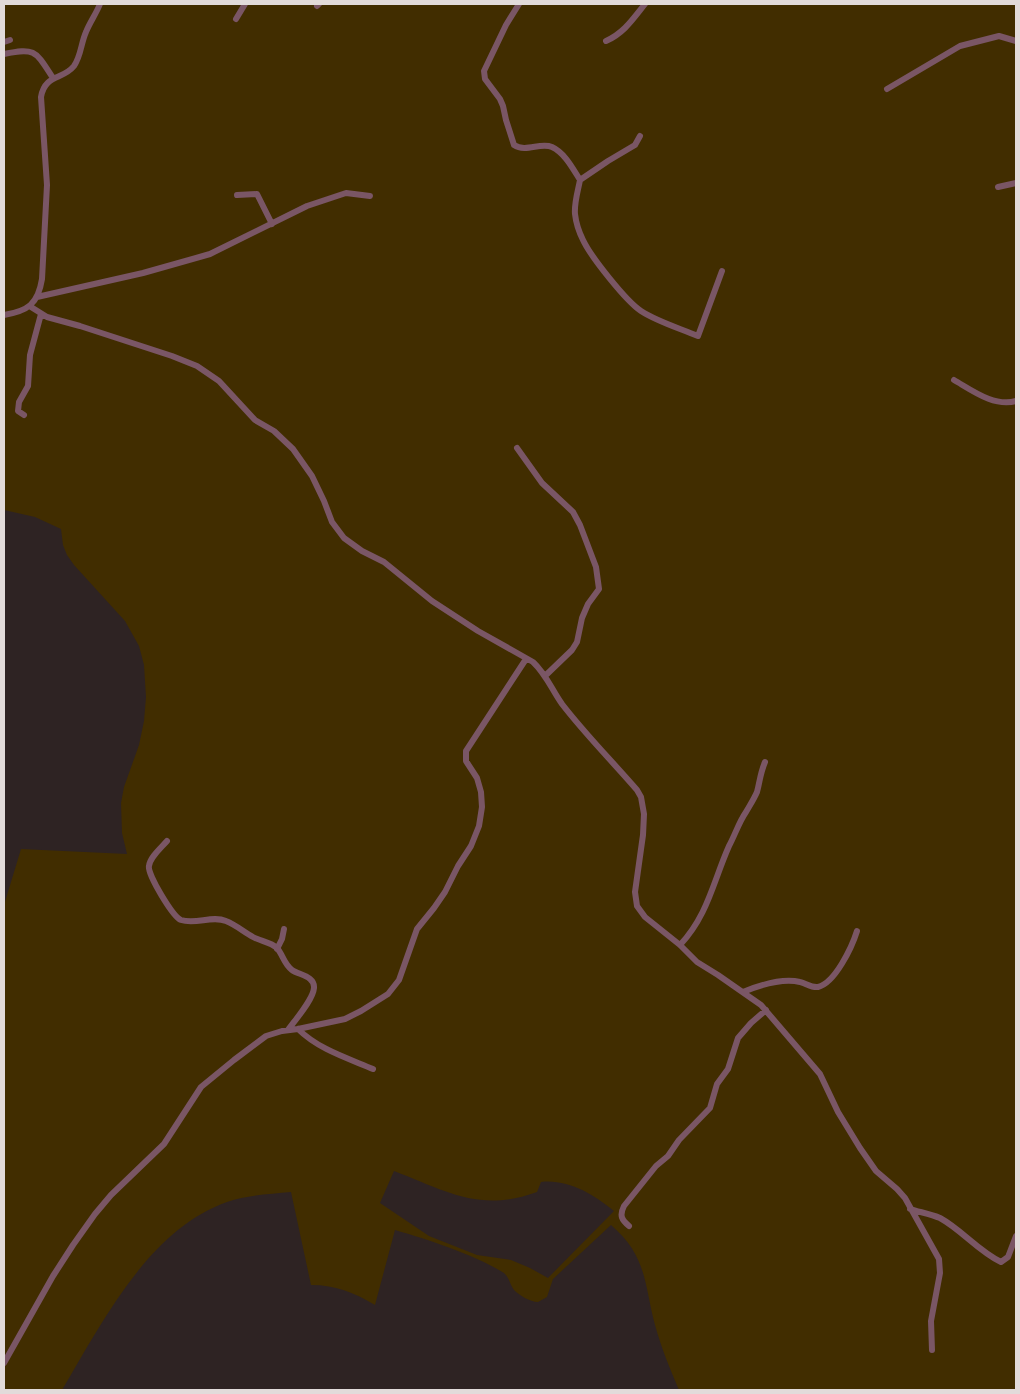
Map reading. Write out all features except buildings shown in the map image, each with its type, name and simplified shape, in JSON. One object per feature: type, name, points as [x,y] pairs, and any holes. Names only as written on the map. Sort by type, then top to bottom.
[{"type":"street","points":[[4,315],[20,312],[31,307],[37,297],[42,279],[47,199],[47,172],[41,97],[44,87],[53,78],[65,74],[76,64],[84,35],[100,4]]},
{"type":"street","points":[[236,19],[245,4]]},
{"type":"street","points":[[519,4],[485,67],[486,79],[500,99],[514,145],[524,148],[552,147],[570,164],[580,180],[575,209],[576,221],[581,237],[589,250],[634,305],[643,312],[698,336],[722,271]]},
{"type":"street","points":[[606,41],[617,36],[626,28],[645,4]]},
{"type":"street","points":[[887,89],[960,46],[999,36],[1016,41]]},
{"type":"street","points":[[4,54],[20,51],[33,52],[39,56],[53,78]]},
{"type":"street","points":[[580,180],[635,145],[640,136]]},
{"type":"street","points":[[998,188],[1016,182]]},
{"type":"street","points":[[37,297],[144,273],[210,254],[307,206],[346,193],[370,196]]},
{"type":"street","points":[[237,196],[257,194],[272,224]]},
{"type":"street","points":[[31,307],[40,314],[172,356],[197,366],[219,381],[255,420],[274,430],[293,449],[312,476],[332,522],[344,538],[362,551],[384,562],[439,606],[539,668],[550,688],[642,797],[644,805],[644,835],[635,892],[637,906],[645,917],[680,944],[697,962],[744,992],[766,1010],[820,1074],[838,1112],[860,1148],[876,1170],[901,1193],[932,1245],[939,1259],[940,1273],[930,1321],[932,1350]]},
{"type":"street","points":[[24,416],[18,412],[18,406],[28,386],[30,355],[40,314]]},
{"type":"street","points":[[954,380],[998,402],[1009,403],[1016,401]]},
{"type":"street","points":[[517,448],[542,483],[573,512],[596,567],[599,589],[585,611],[577,642],[572,650],[545,676]]},
{"type":"street","points":[[4,1363],[53,1276],[78,1237],[111,1196],[164,1144],[201,1087],[266,1036],[345,1019],[388,994],[399,980],[417,929],[445,892],[471,846],[478,826],[482,807],[481,792],[477,778],[466,761],[466,751],[526,659]]},
{"type":"street","points":[[680,944],[688,936],[707,905],[729,846],[745,813],[753,802],[758,789],[759,775],[765,762]]},
{"type":"street","points":[[167,841],[151,860],[148,868],[174,915],[181,920],[189,921],[215,918],[225,921],[278,949],[289,968],[308,978],[314,986],[311,997],[288,1030]]},
{"type":"street","points":[[278,949],[284,929]]},
{"type":"street","points":[[744,992],[772,983],[790,981],[801,982],[813,987],[825,984],[838,970],[853,944],[857,931]]},
{"type":"street","points":[[629,1226],[621,1218],[624,1206],[656,1166],[668,1156],[679,1140],[710,1108],[717,1084],[728,1069],[738,1038],[766,1010]]},
{"type":"street","points":[[298,1029],[318,1045],[373,1069]]},
{"type":"street","points":[[910,1209],[938,1218],[958,1230],[993,1258],[1001,1262],[1008,1257],[1016,1236]]},
{"type":"shaded area","points":[[4,4],[1016,4],[1016,1390],[679,1390],[657,1333],[646,1283],[638,1259],[623,1236],[611,1225],[553,1279],[547,1297],[538,1302],[528,1300],[519,1294],[514,1290],[506,1275],[492,1266],[451,1248],[395,1230],[375,1305],[345,1290],[329,1286],[311,1285],[291,1192],[259,1195],[227,1202],[199,1215],[174,1234],[151,1256],[130,1281],[111,1308],[62,1390],[4,1390],[4,905],[21,849],[127,854],[122,833],[121,803],[124,787],[139,745],[146,697],[144,665],[139,646],[125,621],[67,555],[63,545],[61,529],[35,517],[4,510]],"holes":[[[394,1171],[447,1192],[480,1200],[517,1198],[537,1192],[541,1182],[561,1183],[580,1189],[614,1211],[548,1278],[511,1260],[477,1255],[429,1236],[380,1203]]]}]
